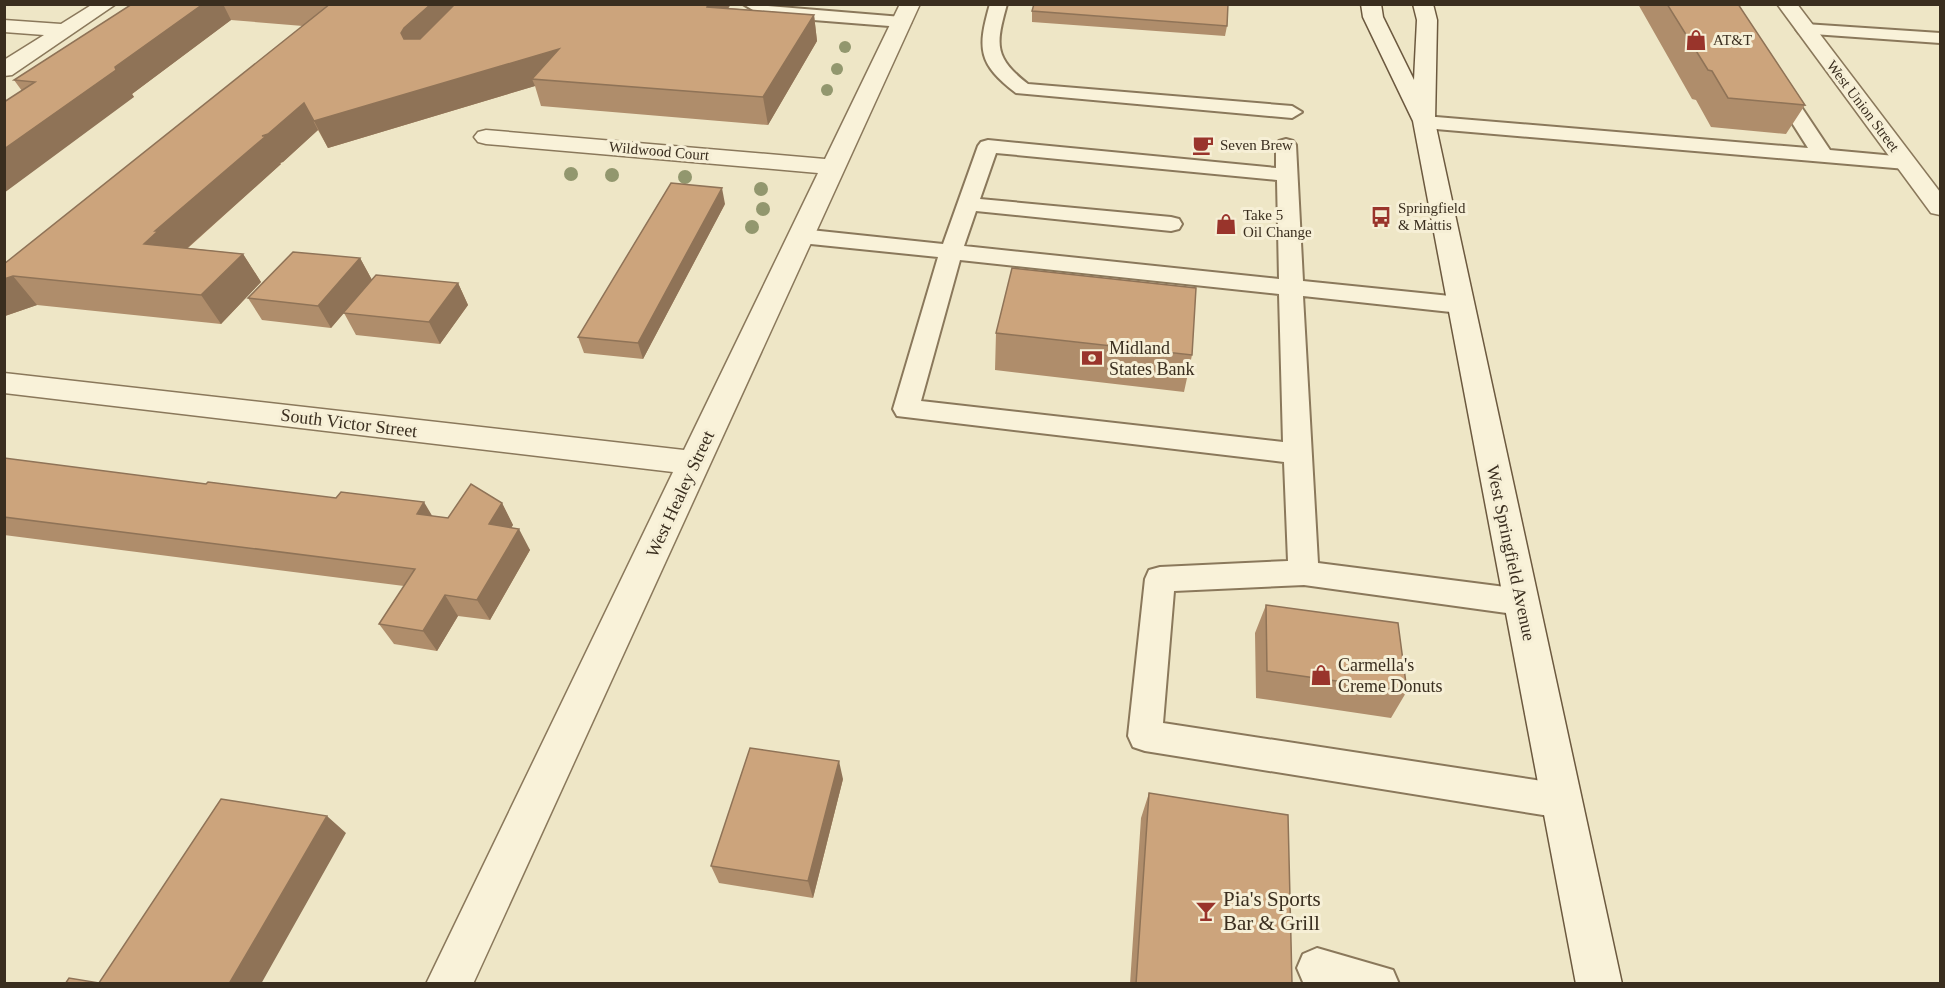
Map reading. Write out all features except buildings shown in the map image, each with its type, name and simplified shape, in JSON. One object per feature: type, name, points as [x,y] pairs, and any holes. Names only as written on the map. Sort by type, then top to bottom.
[{"type":"street","points":[[4,70],[107,4]]},
{"type":"street","name":"West Springfield Avenue","points":[[1371,4],[1373,17],[1424,122]]},
{"type":"street","name":"West Springfield Avenue","points":[[1424,4],[1427,20],[1424,122],[1599,984]]},
{"type":"street","name":"West Union Street","points":[[1786,4],[1941,208]]},
{"type":"street","name":"West Healey Street","points":[[449,984],[906,14]]},
{"type":"street","points":[[4,26],[66,31]]},
{"type":"street","name":"Wildwood Court","points":[[486,137],[833,167]]},
{"type":"street","name":"South Victor Street","points":[[4,383],[694,463]]},
{"type":"lane","points":[[751,4],[763,10],[906,14]]},
{"type":"lane","points":[[999,4],[988,46],[999,71],[1023,89],[1292,112]]},
{"type":"lane","points":[[1805,29],[1941,38]]},
{"type":"lane","points":[[1767,71],[1823,156]]},
{"type":"lane","points":[[1424,122],[1906,163]]},
{"type":"lane","points":[[1013,148],[1054,138],[1165,148]]},
{"type":"lane","points":[[1286,160],[988,146],[951,252],[906,409],[1296,454]]},
{"type":"lane","points":[[1241,154],[1286,160]]},
{"type":"lane","points":[[1286,160],[1296,454],[1304,573]]},
{"type":"lane","points":[[968,204],[1171,224]]},
{"type":"lane","points":[[801,236],[1460,305]]},
{"type":"lane","points":[[1521,602],[1304,573],[1160,579],[1145,736],[1562,801]]},
{"type":"lane","points":[[1317,968],[1379,984]]},
{"type":"place","name":"AT&T","points":[[1696,40]]},
{"type":"place","name":"Seven Brew","points":[[1203,145]]},
{"type":"place","name":"Springfield & Mattis","points":[[1381,217]]},
{"type":"place","name":"Take 5 Oil Change","points":[[1226,224]]},
{"type":"place","name":"Midland States Bank","points":[[1092,358]]},
{"type":"place","name":"Carmella's Creme Donuts","points":[[1321,675]]},
{"type":"place","name":"Pia's Sports Bar & Grill","points":[[1206,911]]}]
